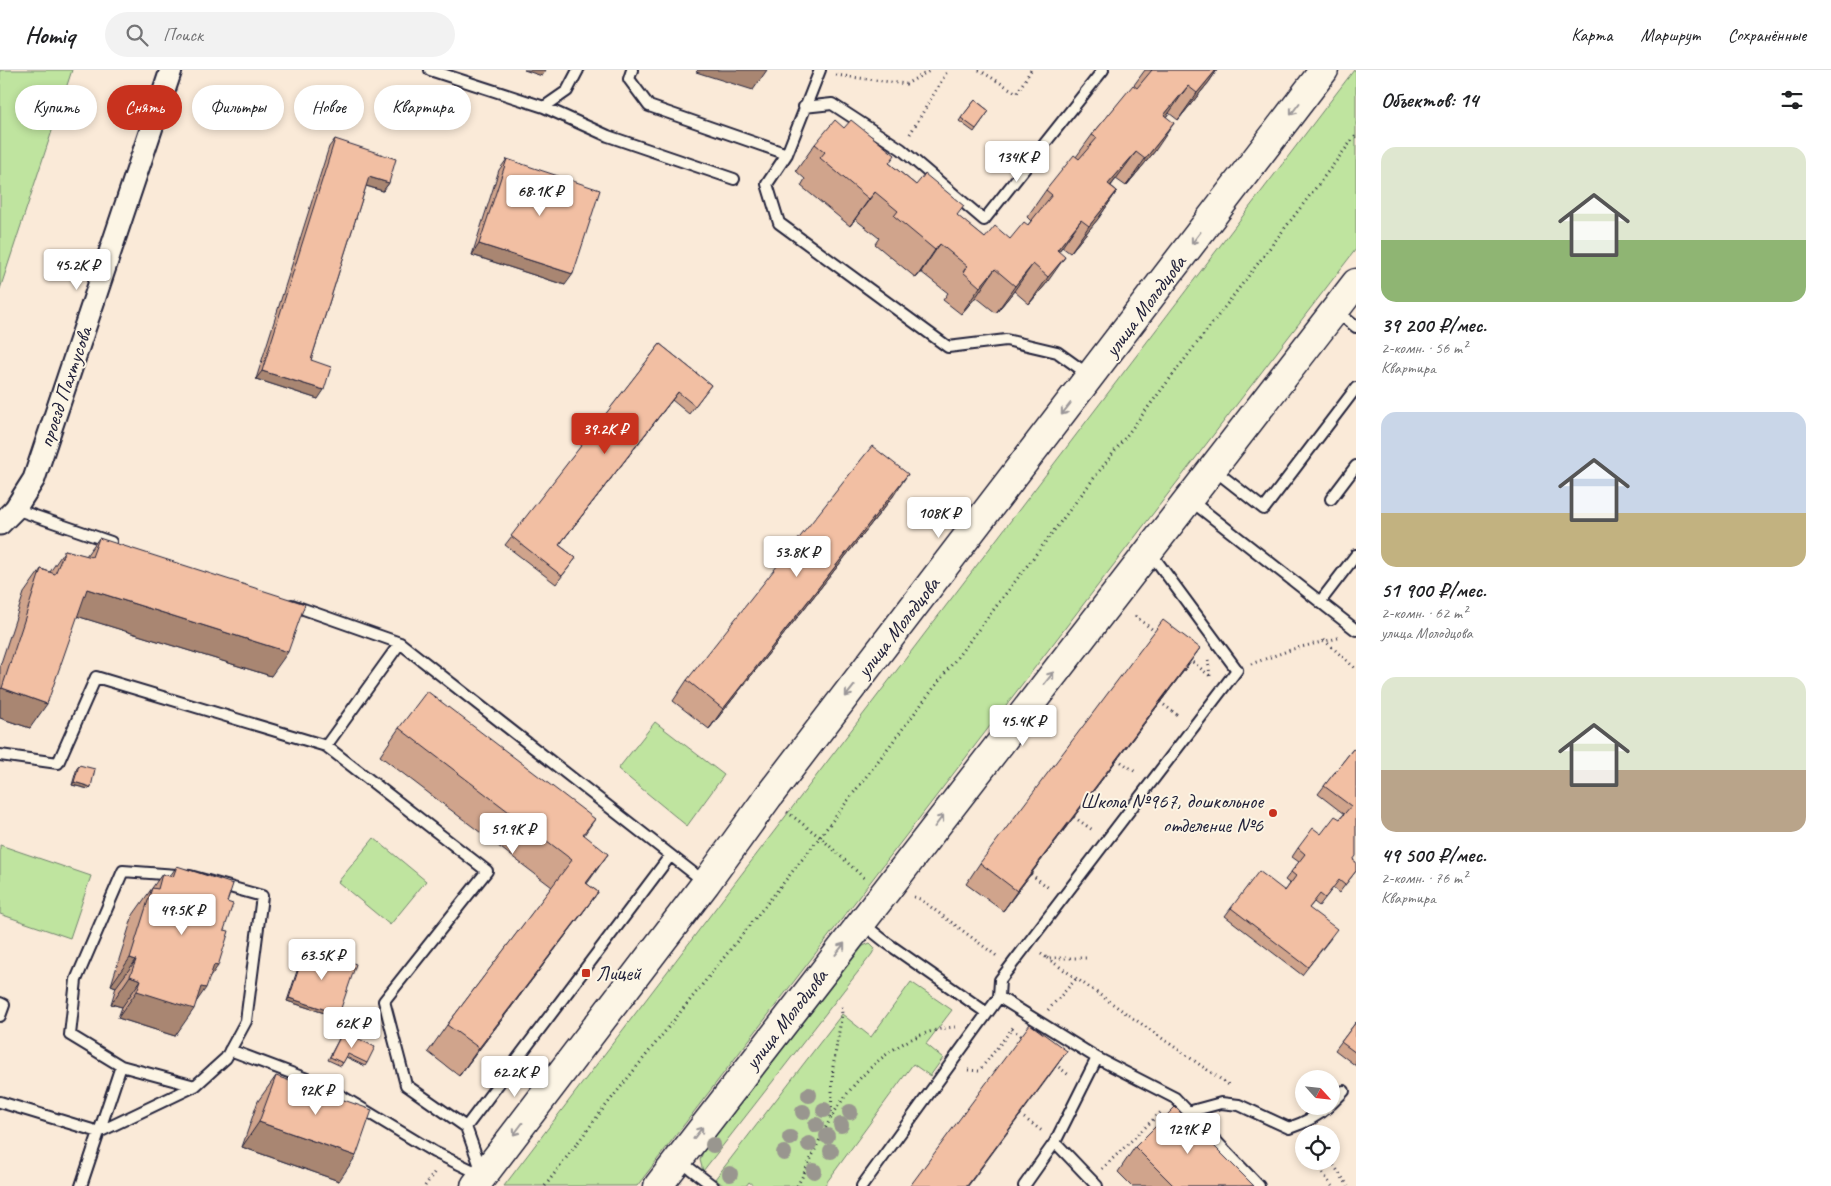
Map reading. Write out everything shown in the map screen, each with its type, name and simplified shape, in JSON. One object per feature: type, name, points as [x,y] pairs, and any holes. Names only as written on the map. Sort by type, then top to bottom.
[{"type":"street","name":"проезд Пахтусова","points":[[7,516],[34,478],[171,70]]},
{"type":"street","name":"улица Молодцова","points":[[479,1181],[706,883],[768,797],[1324,70]]},
{"type":"street","name":"улица Молодцова","points":[[658,1186],[1356,283]]},
{"type":"lane","points":[[430,70],[544,107],[608,136],[734,179]]},
{"type":"lane","points":[[544,107],[567,91],[578,70]]},
{"type":"lane","points":[[632,70],[628,79],[649,106],[787,154]]},
{"type":"lane","points":[[804,108],[832,104],[901,149],[984,220],[1103,70]]},
{"type":"lane","points":[[820,72],[787,154],[767,184],[778,223],[948,347],[1006,340],[1057,352],[1091,376]]},
{"type":"lane","points":[[1335,310],[1356,327]]},
{"type":"lane","points":[[1212,469],[1264,509],[1356,388]]},
{"type":"lane","points":[[1331,499],[1356,466]]},
{"type":"lane","points":[[1189,500],[1356,630]]},
{"type":"lane","points":[[7,516],[123,547]]},
{"type":"lane","points":[[862,1186],[999,997],[1000,980],[1237,670],[1149,550]]},
{"type":"lane","points":[[1320,602],[1356,555]]},
{"type":"lane","points":[[280,601],[400,643],[706,883]]},
{"type":"lane","points":[[326,746],[400,643]]},
{"type":"lane","points":[[0,755],[58,763],[96,677],[326,746],[487,871],[384,1001],[406,1085],[466,1127],[479,1181]]},
{"type":"lane","points":[[466,1127],[670,856]]},
{"type":"lane","points":[[0,1102],[98,1132],[195,1086],[226,1058],[246,1020],[262,896],[190,876],[123,871],[76,980],[70,1035],[121,1066],[195,1086]]},
{"type":"lane","points":[[861,922],[887,943],[987,1013]]},
{"type":"lane","points":[[999,997],[1097,1058],[1175,1098],[1259,1186]]},
{"type":"lane","points":[[0,1003],[4,1004],[0,1016]]},
{"type":"lane","points":[[230,1050],[323,1085],[479,1181]]},
{"type":"lane","points":[[1024,1186],[1055,1142],[1097,1058]]},
{"type":"lane","points":[[80,1186],[121,1066]]},
{"type":"lane","points":[[1340,1095],[1344,1091]]},
{"type":"lane","points":[[1188,1112],[1221,1103],[1239,1106],[1289,1128],[1319,1115]]},
{"type":"lane","points":[[1055,1142],[1094,1183]]},
{"type":"lane","points":[[678,1160],[713,1186]]},
{"type":"path","points":[[820,72],[906,84],[931,70]]},
{"type":"path","points":[[901,149],[948,70]]},
{"type":"path","points":[[978,70],[1017,93],[1031,70]]},
{"type":"path","points":[[545,1186],[600,1113],[820,837],[1356,135]]},
{"type":"path","points":[[1136,616],[1158,634]]},
{"type":"path","points":[[1237,670],[1293,649],[1340,637]]},
{"type":"path","points":[[1324,640],[1356,669]]},
{"type":"path","points":[[1188,658],[1210,676]]},
{"type":"path","points":[[1160,702],[1193,727]]},
{"type":"path","points":[[1117,759],[1150,783]]},
{"type":"path","points":[[768,797],[820,837],[867,881],[920,899],[1011,966]]},
{"type":"path","points":[[1074,817],[1107,840]]},
{"type":"path","points":[[1030,874],[1062,898]]},
{"type":"path","points":[[1027,945],[1232,1088],[1239,1106]]},
{"type":"path","points":[[1047,958],[1086,958]]},
{"type":"path","points":[[1038,1021],[1076,979]]},
{"type":"path","points":[[831,1118],[833,1068],[842,1014],[841,1004]]},
{"type":"path","points":[[948,1068],[979,1070],[1025,1013]]},
{"type":"path","points":[[797,1186],[807,1170],[831,1118],[853,1088],[880,1058],[914,1038],[938,1028],[979,1025]]},
{"type":"path","points":[[1012,1029],[1026,1041]]},
{"type":"path","points":[[1054,1064],[1082,1086]]},
{"type":"path","points":[[1094,1183],[1175,1098]]},
{"type":"path","points":[[1020,1115],[1055,1142]]},
{"type":"path","points":[[1320,1170],[1332,1186]]},
{"type":"path","points":[[1337,1170],[1348,1186]]},
{"type":"green space","points":[[0,70],[72,70],[67,85],[15,85],[15,130],[52,130],[0,289]]},
{"type":"green space","points":[[1354,70],[1356,70],[1356,249],[637,1186],[504,1186]]},
{"type":"green space","points":[[655,722],[724,775],[687,826],[618,769]]},
{"type":"green space","points":[[374,838],[426,881],[390,925],[338,882]]},
{"type":"green space","points":[[0,845],[91,876],[70,938],[0,914]]},
{"type":"green space","points":[[870,943],[875,948],[872,954],[703,1171],[700,1160],[703,1152],[863,946]]},
{"type":"green space","points":[[911,982],[952,1010],[926,1044],[943,1058],[930,1076],[913,1064],[824,1186],[754,1186],[749,1182],[746,1186],[724,1186],[715,1179],[842,1014],[871,1037]]},
{"type":"building","points":[[1152,70],[1216,70],[1197,93],[1188,86],[1164,115],[1174,123],[1145,159],[1136,152],[1108,184],[1117,191],[1089,226],[1081,220],[1057,250],[1065,257],[1048,277],[1033,264],[1015,286],[995,269],[980,287],[963,272],[967,266],[940,244],[935,250],[894,216],[898,211],[875,192],[869,199],[820,158],[825,152],[815,144],[835,120],[844,128],[851,120],[895,155],[889,163],[916,185],[925,174],[964,206],[957,215],[985,238],[995,226],[1010,239],[1024,222],[1028,225],[1052,195],[1046,190],[1074,155],[1079,159],[1097,138],[1092,135],[1133,85],[1137,88]]},
{"type":"building","points":[[975,100],[989,111],[976,129],[961,118]]},
{"type":"building","points":[[335,139],[396,159],[389,183],[369,177],[311,360],[331,367],[324,390],[262,371]]},
{"type":"building","points":[[507,159],[600,190],[573,274],[479,244]]},
{"type":"building","points":[[660,344],[711,385],[695,406],[678,392],[559,545],[576,558],[562,576],[511,536]]},
{"type":"building","points":[[872,446],[908,474],[723,709],[687,680]]},
{"type":"building","points":[[99,538],[305,604],[288,652],[87,589],[47,704],[2,688],[41,569],[55,574],[65,550],[92,557]]},
{"type":"building","points":[[1163,620],[1200,648],[1017,891],[980,863]]},
{"type":"building","points":[[427,691],[595,819],[583,834],[608,854],[586,883],[598,892],[479,1048],[447,1025],[572,860],[399,728]]},
{"type":"building","points":[[1353,749],[1356,751],[1356,856],[1353,860],[1356,862],[1356,871],[1345,885],[1339,880],[1325,898],[1320,894],[1309,908],[1337,929],[1308,967],[1231,908],[1259,871],[1285,891],[1296,876],[1291,872],[1305,854],[1298,848],[1313,828],[1321,834],[1335,816],[1340,819],[1351,806],[1324,786]]},
{"type":"building","points":[[79,765],[95,769],[91,787],[74,782]]},
{"type":"building","points":[[177,866],[233,884],[227,902],[233,904],[224,930],[229,931],[218,966],[214,965],[206,988],[201,987],[194,1009],[137,991],[141,980],[130,976],[136,960],[130,958],[152,888],[158,889],[162,874],[173,877]]},
{"type":"building","points":[[306,947],[356,964],[339,1014],[289,998]]},
{"type":"building","points":[[1356,1022],[1356,1053],[1341,1042]]},
{"type":"building","points":[[1030,1024],[1067,1051],[967,1186],[910,1186]]},
{"type":"building","points":[[343,1031],[375,1047],[367,1063],[348,1054],[343,1063],[330,1057]]},
{"type":"building","points":[[276,1076],[372,1110],[356,1156],[259,1122]]},
{"type":"building","points":[[1175,1107],[1254,1186],[1174,1186],[1135,1147]]},
{"type":"place","name":"Школа №967, дошкольное отделение №6","points":[[1273,813]]},
{"type":"place","name":"Лицей","points":[[586,973]]}]
